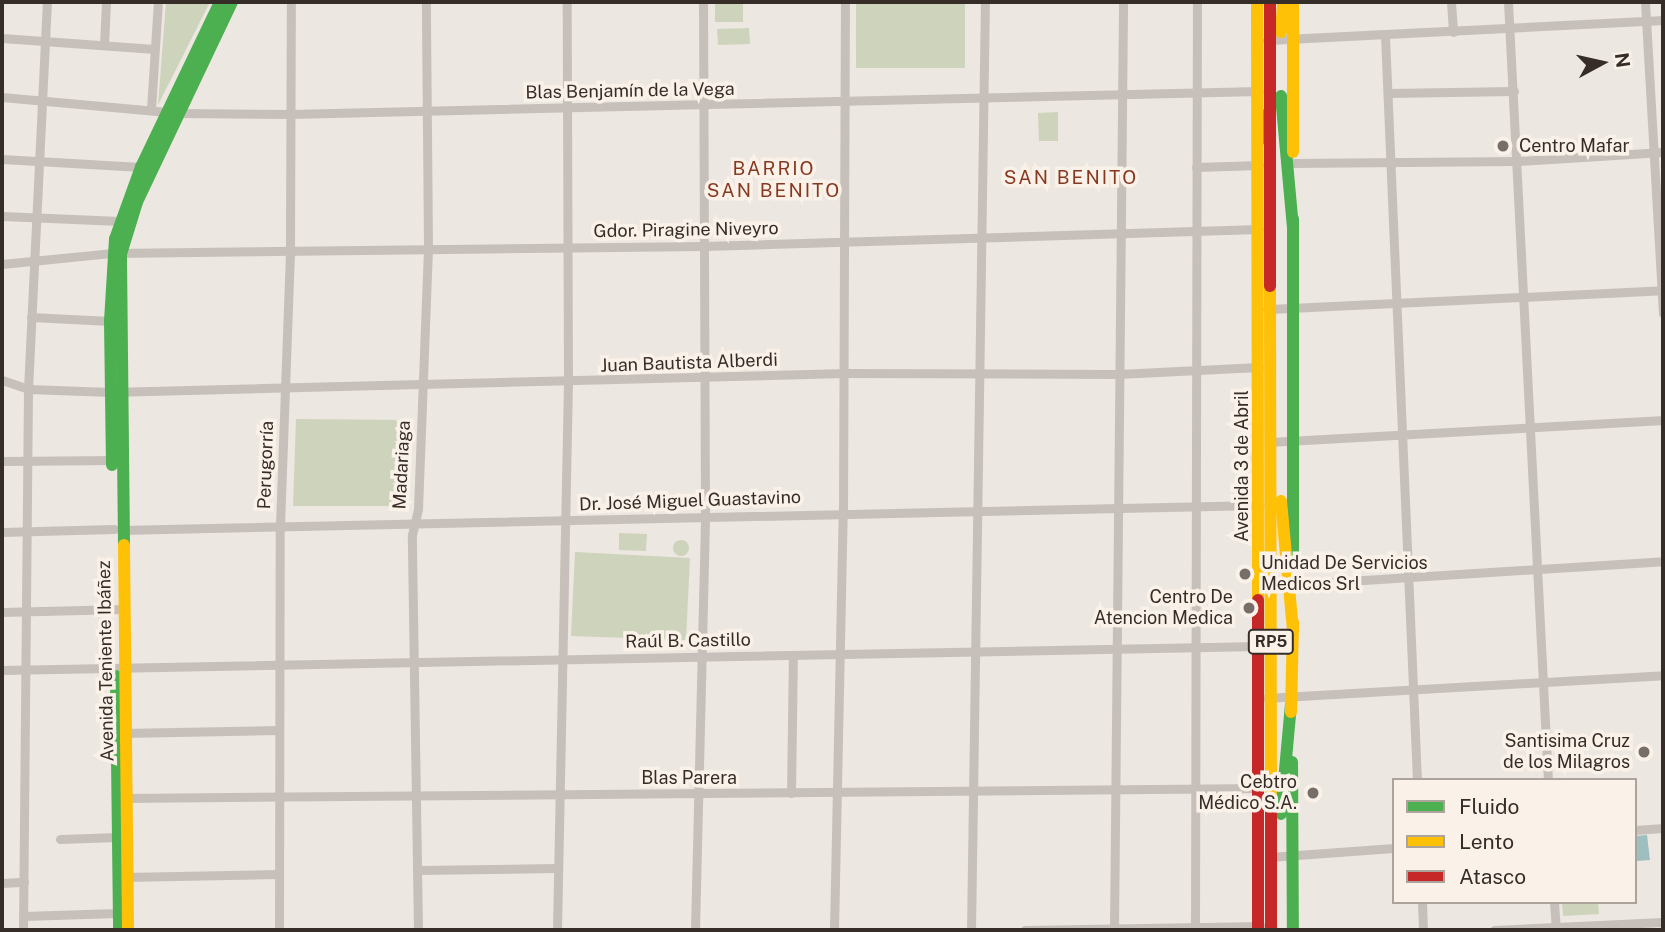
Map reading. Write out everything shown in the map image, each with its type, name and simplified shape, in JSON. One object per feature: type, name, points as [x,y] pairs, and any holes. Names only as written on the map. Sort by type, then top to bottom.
[{"type":"main road","points":[[116,392],[117,254],[220,2]]},
{"type":"main road","points":[[116,392],[110,321],[120,221],[141,167],[232,2]]},
{"type":"main road","name":"Avenida 3 de Abril","points":[[1257,2],[1277,38],[1281,96],[1276,309],[1274,700],[1276,857],[1281,930]]},
{"type":"main road","name":"Avenida 3 de Abril","points":[[1270,2],[1293,163],[1293,227],[1276,309],[1259,367],[1277,442],[1271,502]]},
{"type":"main road","points":[[1277,38],[1282,2]]},
{"type":"main road","name":"Avenida 3 de Abril","points":[[1276,309],[1259,229],[1259,91],[1293,2]]},
{"type":"main road","name":"Avenida 3 de Abril","points":[[1276,309],[1272,231],[1277,38]]},
{"type":"main road","points":[[1281,96],[1293,227]]},
{"type":"main road","points":[[1259,113],[1272,231]]},
{"type":"main road","name":"Avenida Teniente Ibáñez","points":[[116,392],[123,877],[118,913],[119,930]]},
{"type":"main road","points":[[1271,502],[1276,586],[1260,631],[1274,700],[1276,814]]},
{"type":"main road","points":[[1271,502],[1276,586]]},
{"type":"main road","name":"Avenida 3 de Abril","points":[[1276,586],[1293,630],[1274,700],[1260,788],[1293,930]]},
{"type":"main road","name":"Avenida 3 de Abril","points":[[1260,631],[1260,646],[1274,700]]},
{"type":"main road","points":[[1274,700],[1276,814]]},
{"type":"main road","name":"Avenida Teniente Ibáñez","points":[[122,798],[118,837],[128,930]]},
{"type":"main road","name":"Avenida 3 de Abril","points":[[1266,929],[1276,857],[1276,814]]},
{"type":"street","points":[[23,930],[28,668],[28,389],[32,262],[47,2]]},
{"type":"street","points":[[104,45],[106,2]]},
{"type":"street","points":[[151,109],[158,2]]},
{"type":"street","name":"Perugorría","points":[[279,930],[278,663],[290,251],[291,2]]},
{"type":"street","name":"Madariaga","points":[[418,930],[413,660],[415,522],[428,247],[429,111],[426,2]]},
{"type":"street","points":[[557,930],[568,382],[567,2]]},
{"type":"street","points":[[695,930],[705,515],[703,2]]},
{"type":"street","points":[[834,930],[845,373],[845,2]]},
{"type":"street","points":[[971,930],[985,2]]},
{"type":"street","points":[[1114,929],[1123,2]]},
{"type":"street","points":[[1195,928],[1197,2]]},
{"type":"street","points":[[1451,2],[1453,32]]},
{"type":"street","points":[[1508,2],[1548,778]]},
{"type":"street","points":[[1646,2],[1659,152],[1663,313]]},
{"type":"street","points":[[1277,38],[1385,36],[1663,20]]},
{"type":"street","points":[[1385,36],[1400,436],[1417,778]]},
{"type":"street","points":[[2,38],[155,48]]},
{"type":"street","name":"Blas Benjamín de la Vega","points":[[2,97],[173,112],[291,114],[1123,97],[1259,91]]},
{"type":"street","points":[[1388,93],[1514,91]]},
{"type":"street","points":[[1293,163],[1518,161],[1659,152]]},
{"type":"street","points":[[2,159],[141,167]]},
{"type":"street","points":[[1196,167],[1259,165]]},
{"type":"street","points":[[2,216],[120,221]]},
{"type":"street","name":"Gdor. Piragine Niveyro","points":[[2,264],[117,254],[428,247],[704,246],[1259,229]]},
{"type":"street","points":[[1276,309],[1397,306],[1663,290]]},
{"type":"street","points":[[31,317],[110,321]]},
{"type":"street","name":"Juan Bautista Alberdi","points":[[2,380],[28,389],[116,392],[703,379],[845,373],[1118,374],[1259,367]]},
{"type":"street","points":[[1277,442],[1663,420]]},
{"type":"street","points":[[2,461],[116,460]]},
{"type":"street","name":"Dr. José Miguel Guastavino","points":[[2,533],[843,512],[1116,512],[1271,502]]},
{"type":"street","points":[[1276,586],[1539,572],[1663,561]]},
{"type":"street","points":[[2,612],[119,609]]},
{"type":"street","name":"Raúl B. Castillo","points":[[2,670],[120,665],[840,655],[977,650],[1196,650],[1260,646]]},
{"type":"street","points":[[791,793],[793,655]]},
{"type":"street","points":[[1274,700],[1663,675]]},
{"type":"street","points":[[121,734],[278,730]]},
{"type":"street","name":"Blas Parera","points":[[122,798],[278,799],[1260,788]]},
{"type":"street","points":[[1637,830],[1663,828]]},
{"type":"street","points":[[60,839],[118,837]]},
{"type":"street","points":[[1276,857],[1392,848]]},
{"type":"street","points":[[417,870],[558,868]]},
{"type":"street","points":[[123,877],[278,874]]},
{"type":"street","points":[[2,883],[24,882]]},
{"type":"street","points":[[1422,904],[1423,930]]},
{"type":"street","points":[[1554,904],[1555,929]]},
{"type":"street","points":[[23,916],[118,913]]},
{"type":"street","points":[[1494,930],[1663,922]]},
{"type":"street","points":[[1025,930],[1266,929]]},
{"type":"green space","points":[[166,2],[210,2],[158,105]]},
{"type":"green space","points":[[715,2],[743,2],[743,22],[715,22]]},
{"type":"green space","points":[[856,2],[965,2],[965,68],[856,68]]},
{"type":"green space","points":[[749,28],[750,44],[718,45],[717,29]]},
{"type":"green space","points":[[1058,112],[1058,141],[1039,141],[1038,113]]},
{"type":"green space","points":[[296,419],[407,420],[405,506],[293,506]]},
{"type":"green space","points":[[619,533],[647,534],[646,551],[619,550]]},
{"type":"green space","points":[[678,540],[684,540],[689,548],[687,554],[678,556],[673,551],[673,545]]},
{"type":"green space","points":[[575,552],[690,558],[686,640],[571,636]]},
{"type":"green space","points":[[1562,904],[1598,904],[1599,914],[1563,916]]},
{"type":"water","points":[[1647,835],[1650,860],[1637,861],[1637,836]]},
{"type":"traffic: fast","points":[[112,465],[110,321],[115,239],[141,167],[220,2]]},
{"type":"traffic: fast","points":[[124,545],[121,254],[137,202],[232,2]]},
{"type":"traffic: fast","points":[[1281,96],[1293,227]]},
{"type":"traffic: fast","points":[[1259,113],[1265,138]]},
{"type":"traffic: fast","points":[[1293,219],[1293,561]]},
{"type":"traffic: fast","points":[[116,676],[119,930]]},
{"type":"traffic: fast","points":[[1281,814],[1291,705]]},
{"type":"traffic: fast","points":[[1292,762],[1293,930]]},
{"type":"traffic: slow","points":[[1257,2],[1258,600]]},
{"type":"traffic: slow","points":[[1281,32],[1283,2]]},
{"type":"traffic: slow","points":[[1293,2],[1293,152]]},
{"type":"traffic: slow","points":[[1270,286],[1271,806]]},
{"type":"traffic: slow","points":[[1281,501],[1293,630]]},
{"type":"traffic: slow","points":[[124,545],[128,930]]},
{"type":"traffic: slow","points":[[1291,712],[1293,622]]},
{"type":"traffic: jam","points":[[1270,2],[1270,286]]},
{"type":"traffic: jam","points":[[1258,600],[1258,930]]},
{"type":"traffic: jam","points":[[1271,806],[1271,930]]},
{"type":"place","name":"Centro Mafar","points":[[1503,146]]},
{"type":"place","name":"Unidad De Servicios Medicos Srl","points":[[1245,574]]},
{"type":"place","name":"Centro De Atencion Medica","points":[[1249,608]]},
{"type":"place","name":"Santisima Cruz de los Milagros","points":[[1644,752]]},
{"type":"place","name":"Cebtro Médico S.A.","points":[[1313,793]]},
{"type":"district","name":"SAN BENITO","points":[[1071,178]]},
{"type":"district","name":"BARRIO SAN BENITO","points":[[774,180]]}]
